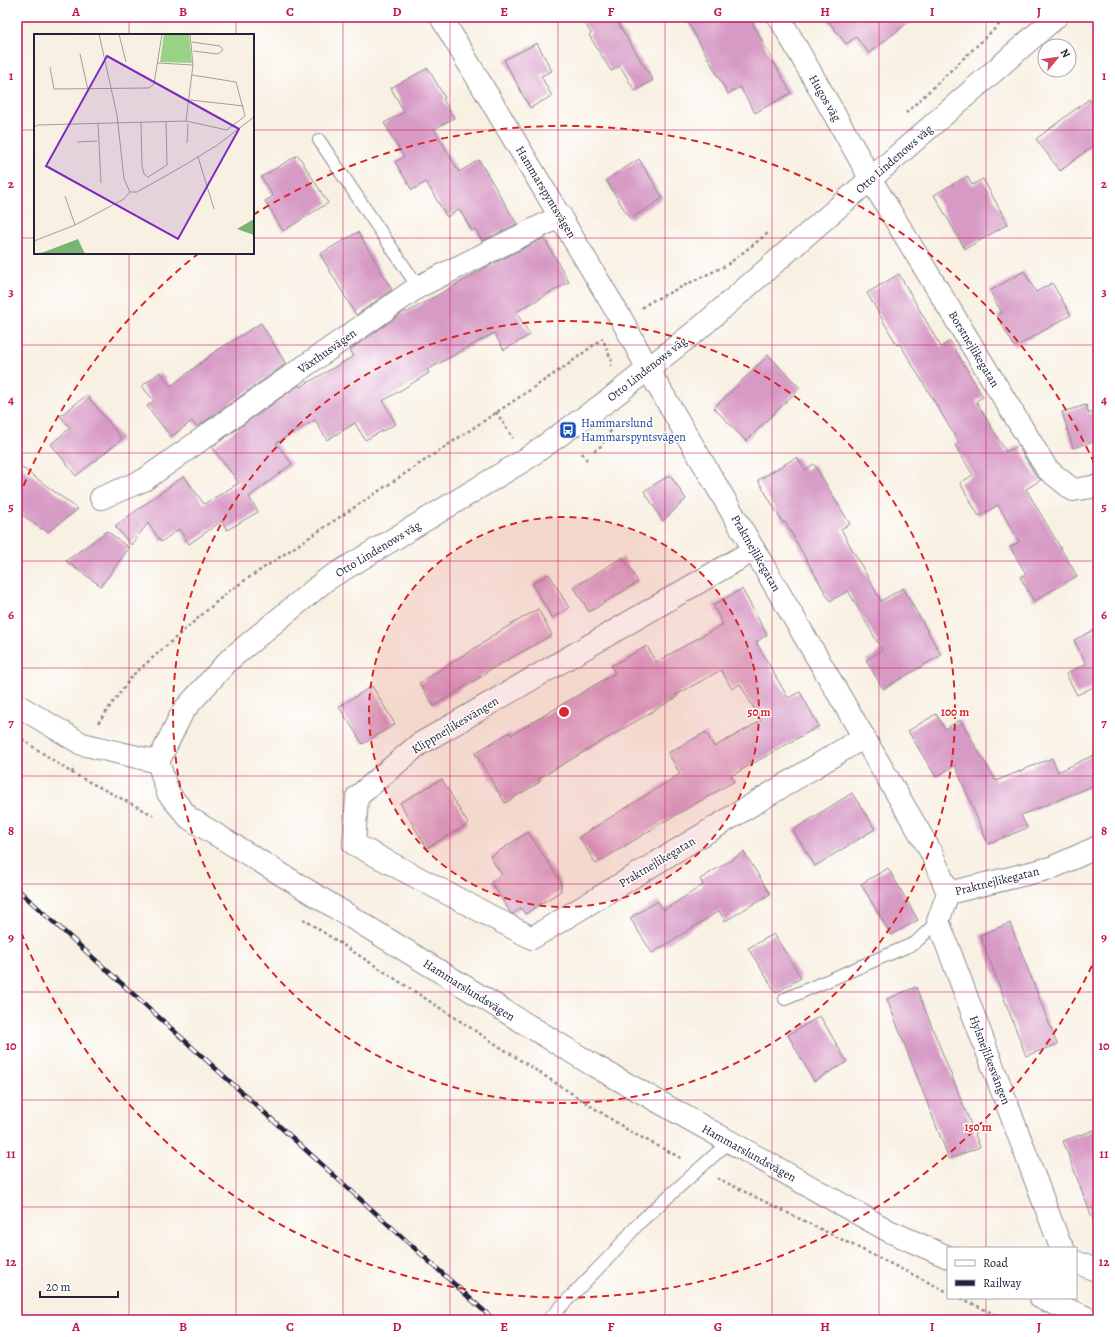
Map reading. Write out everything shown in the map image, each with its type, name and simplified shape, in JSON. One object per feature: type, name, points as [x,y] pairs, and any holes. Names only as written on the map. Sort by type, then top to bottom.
[{"type":"street","name":"Hammarspyntsvägen","points":[[441,17],[561,216],[623,322],[648,369]]},
{"type":"street","name":"Hugos väg","points":[[779,17],[857,154],[870,180]]},
{"type":"street","name":"Otto Lindenows väg","points":[[158,762],[183,711],[230,660],[326,580],[526,459],[610,399],[701,327],[1056,17]]},
{"type":"street","name":"Borstnejlikegatan","points":[[870,180],[1047,469],[1073,490],[1098,486]]},
{"type":"street","name":"Växthusvägen","points":[[101,498],[144,480],[418,287],[561,216]]},
{"type":"street","name":"Praktnejlikegatan","points":[[648,369],[932,852],[948,893],[1051,868],[1098,847]]},
{"type":"street","name":"Klippnejlikesvängen","points":[[532,938],[354,844],[357,797],[418,745],[754,550]]},
{"type":"street","points":[[17,705],[82,744],[158,762]]},
{"type":"street","name":"Praktnejlikegatan","points":[[532,938],[864,737]]},
{"type":"street","name":"Hammarslundsvägen","points":[[158,762],[168,793],[189,818],[593,1066],[889,1231],[947,1257]]},
{"type":"street","points":[[938,920],[948,893]]},
{"type":"street","name":"Hylsnejlikesvängen","points":[[938,920],[1062,1247]]},
{"type":"street","points":[[1077,1262],[1098,1271]]},
{"type":"street","points":[[1043,1299],[1092,1320]]},
{"type":"lane","points":[[319,140],[418,287]]},
{"type":"lane","points":[[785,999],[915,943],[938,920]]},
{"type":"lane","points":[[548,1320],[612,1254],[640,1222],[729,1142]]},
{"type":"path","points":[[905,114],[1006,17]]},
{"type":"path","points":[[72,773],[82,744],[133,675],[229,591],[566,366],[650,302],[727,265],[769,232]]},
{"type":"path","points":[[496,412],[514,440]]},
{"type":"path","points":[[582,453],[587,460]]},
{"type":"path","points":[[963,1299],[1006,1320]]},
{"type":"building","points":[[581,17],[614,17],[653,80],[635,91],[620,66],[611,71],[589,35],[591,33]]},
{"type":"building","points":[[685,17],[749,17],[791,93],[755,113],[740,87],[728,94]]},
{"type":"building","points":[[825,17],[915,17],[869,53],[856,37],[846,44]]},
{"type":"building","points":[[537,43],[552,71],[541,76],[552,96],[530,108],[504,60]]},
{"type":"building","points":[[428,68],[445,98],[443,99],[454,118],[434,129],[459,172],[479,160],[517,224],[482,241],[475,229],[472,231],[459,209],[447,217],[426,182],[412,190],[395,162],[404,157],[384,123],[404,112],[391,88]]},
{"type":"building","points":[[1089,99],[1098,111],[1098,142],[1060,171],[1036,139]]},
{"type":"building","points":[[298,155],[328,203],[283,231],[265,201],[273,196],[261,177]]},
{"type":"building","points":[[639,159],[663,198],[630,219],[606,180]]},
{"type":"building","points":[[967,176],[972,185],[983,179],[1008,224],[965,249],[934,195]]},
{"type":"building","points":[[358,232],[392,290],[356,315],[320,254]]},
{"type":"building","points":[[544,238],[569,282],[516,312],[530,335],[504,350],[494,333],[427,370],[429,373],[383,401],[396,424],[365,440],[355,423],[327,440],[315,420],[276,443],[292,464],[249,497],[258,512],[227,530],[222,521],[189,544],[179,529],[161,542],[148,523],[131,545],[115,526],[184,476],[204,504],[239,483],[212,447],[299,385],[300,387],[354,356],[350,350],[405,311],[406,313],[494,263]]},
{"type":"building","points":[[1024,271],[1036,292],[1052,283],[1071,315],[1015,347],[997,316],[1002,313],[990,291]]},
{"type":"building","points":[[899,274],[941,347],[950,341],[983,397],[976,401],[1006,452],[1018,446],[1036,476],[1041,480],[1026,489],[1077,576],[1034,601],[1020,577],[1026,574],[1010,547],[1019,542],[998,505],[979,516],[960,483],[973,475],[955,445],[959,443],[900,344],[897,345],[867,293]]},
{"type":"building","points":[[261,323],[286,364],[197,427],[192,421],[171,437],[147,406],[154,401],[142,386],[160,372],[171,386],[210,355]]},
{"type":"building","points":[[768,355],[800,388],[746,441],[714,408]]},
{"type":"building","points":[[87,395],[122,439],[76,476],[51,444],[70,428],[60,416]]},
{"type":"building","points":[[1086,405],[1089,414],[1098,410],[1098,440],[1073,448],[1062,412]]},
{"type":"building","points":[[797,457],[805,470],[814,464],[850,524],[841,529],[881,601],[903,588],[941,655],[883,689],[866,660],[882,650],[848,591],[830,601],[785,522],[783,523],[758,480]]},
{"type":"building","points":[[17,464],[78,509],[48,532],[42,528],[41,529],[17,511]]},
{"type":"building","points":[[670,475],[686,499],[663,521],[644,491]]},
{"type":"building","points":[[107,531],[129,548],[101,586],[66,561]]},
{"type":"building","points":[[623,557],[638,582],[589,612],[574,587]]},
{"type":"building","points":[[549,574],[569,608],[552,618],[532,584]]},
{"type":"building","points":[[742,589],[767,635],[756,642],[788,698],[800,692],[819,726],[731,776],[735,781],[660,824],[596,864],[579,837],[680,774],[668,753],[706,732],[714,747],[761,721],[740,684],[732,689],[721,670],[676,695],[677,697],[538,779],[540,782],[505,803],[475,753],[510,732],[511,735],[615,673],[611,666],[647,646],[656,662],[723,624],[713,605]]},
{"type":"building","points":[[538,609],[552,635],[486,672],[487,673],[434,706],[419,683],[491,638],[490,637]]},
{"type":"building","points":[[1098,628],[1098,687],[1097,685],[1077,695],[1066,674],[1086,664],[1074,640]]},
{"type":"building","points":[[372,686],[395,724],[363,744],[339,707]]},
{"type":"building","points":[[936,714],[945,729],[960,720],[996,781],[1052,758],[1058,772],[1098,753],[1098,784],[1021,815],[1027,828],[988,844],[955,765],[936,777],[908,731]]},
{"type":"building","points":[[442,779],[468,824],[427,848],[400,803]]},
{"type":"building","points":[[852,793],[875,829],[815,866],[793,830]]},
{"type":"building","points":[[528,832],[561,882],[561,891],[525,914],[521,908],[513,914],[491,882],[502,875],[490,857]]},
{"type":"building","points":[[744,852],[770,894],[725,921],[719,911],[652,953],[630,918],[658,901],[664,910],[703,885],[700,879]]},
{"type":"building","points":[[888,868],[918,920],[891,935],[861,884]]},
{"type":"building","points":[[1010,923],[1057,1044],[1026,1056],[980,935]]},
{"type":"building","points":[[774,934],[801,978],[776,993],[748,948]]},
{"type":"building","points":[[916,987],[980,1147],[949,1159],[887,999]]},
{"type":"building","points":[[820,1016],[847,1062],[814,1081],[788,1035]]},
{"type":"building","points":[[1094,1130],[1098,1141],[1098,1227],[1096,1228],[1063,1141]]},
{"type":"railway","points":[[17,889],[494,1320]]},
{"type":"place","name":"Hammarslund Hammarspyntsvägen","points":[[568,430]]}]
